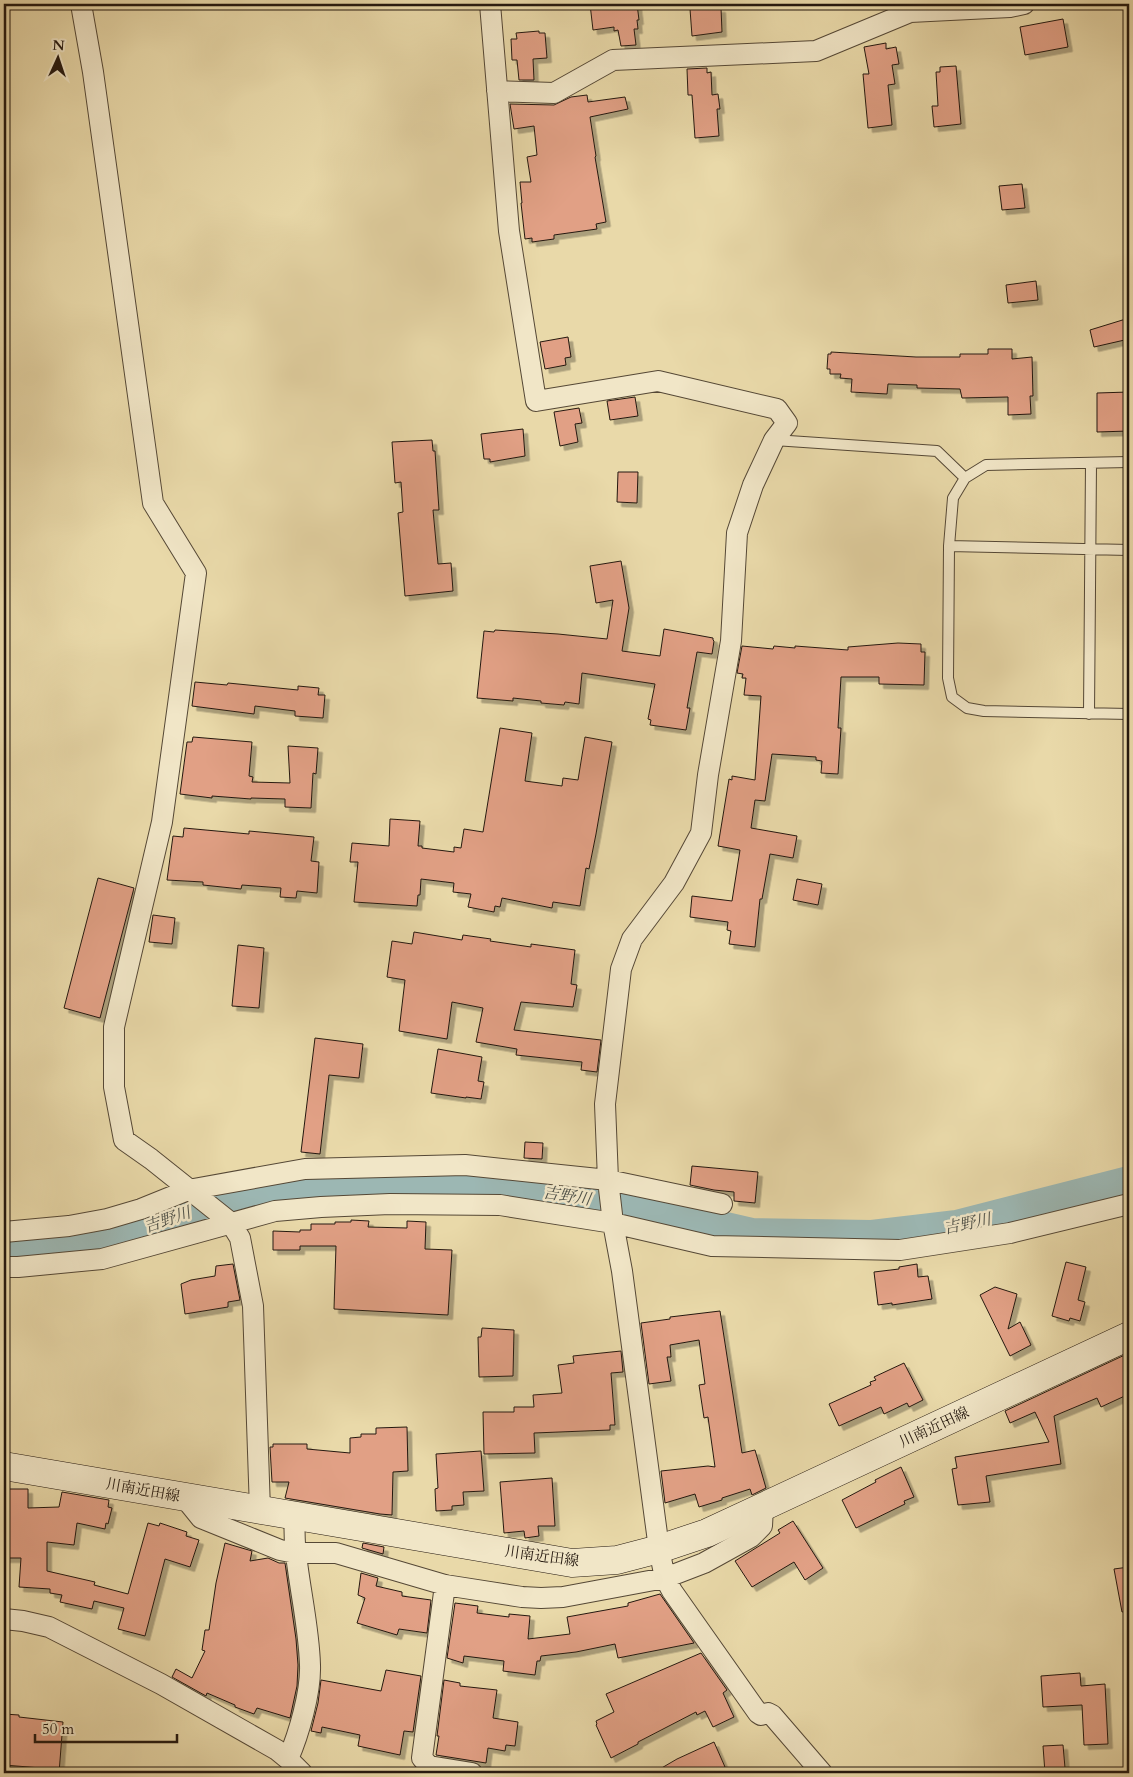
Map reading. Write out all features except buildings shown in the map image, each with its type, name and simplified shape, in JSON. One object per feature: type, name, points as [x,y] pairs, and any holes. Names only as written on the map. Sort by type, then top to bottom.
[{"type":"main road","name":"川南近田線","points":[[4,1466],[572,1563],[617,1560],[659,1549],[707,1533],[1129,1336]]},
{"type":"street","points":[[81,4],[153,502],[196,573],[162,822],[114,1027],[114,1088],[124,1140],[151,1159],[226,1219],[240,1238],[252,1306],[260,1510]]},
{"type":"street","points":[[490,4],[509,231],[536,401],[658,381],[777,409],[787,423],[774,440],[753,484],[737,533],[731,640],[708,774],[701,833],[674,883],[632,939],[622,969],[606,1104],[608,1180],[613,1223],[623,1280],[664,1578],[758,1713],[761,1715],[768,1713],[772,1715],[822,1773]]},
{"type":"street","points":[[497,91],[554,93],[613,60],[816,51],[910,12],[1014,5]]},
{"type":"street","points":[[4,1232],[69,1226],[107,1219],[192,1193],[314,1168],[465,1165],[608,1180],[722,1204]]},
{"type":"street","points":[[4,1266],[18,1267],[102,1258],[226,1219],[275,1210],[390,1204],[500,1205],[613,1223],[712,1246],[900,1250],[1010,1233],[1129,1204]]},
{"type":"street","points":[[184,1497],[201,1518],[280,1550],[336,1553],[445,1585],[522,1597],[541,1598],[563,1597],[664,1578],[704,1562],[751,1537],[762,1526],[763,1507]]},
{"type":"street","points":[[288,1759],[307,1693],[310,1667],[309,1645],[296,1552],[294,1516]]},
{"type":"street","points":[[445,1585],[422,1758],[429,1766],[472,1773]]},
{"type":"street","points":[[4,1619],[48,1627],[161,1684],[277,1750],[302,1773]]},
{"type":"lane","points":[[774,440],[937,451],[966,478]]},
{"type":"lane","points":[[1129,462],[986,465],[966,478],[953,498],[949,546],[948,678],[952,697],[967,708],[984,711],[1129,714]]},
{"type":"lane","points":[[1089,714],[1091,464]]},
{"type":"lane","points":[[949,546],[1129,550]]},
{"type":"waterway","name":"吉野川","points":[[4,1246],[60,1245],[114,1237],[226,1199],[270,1190],[367,1186],[511,1186],[587,1197],[752,1235],[872,1237],[957,1227],[1129,1183]]}]
